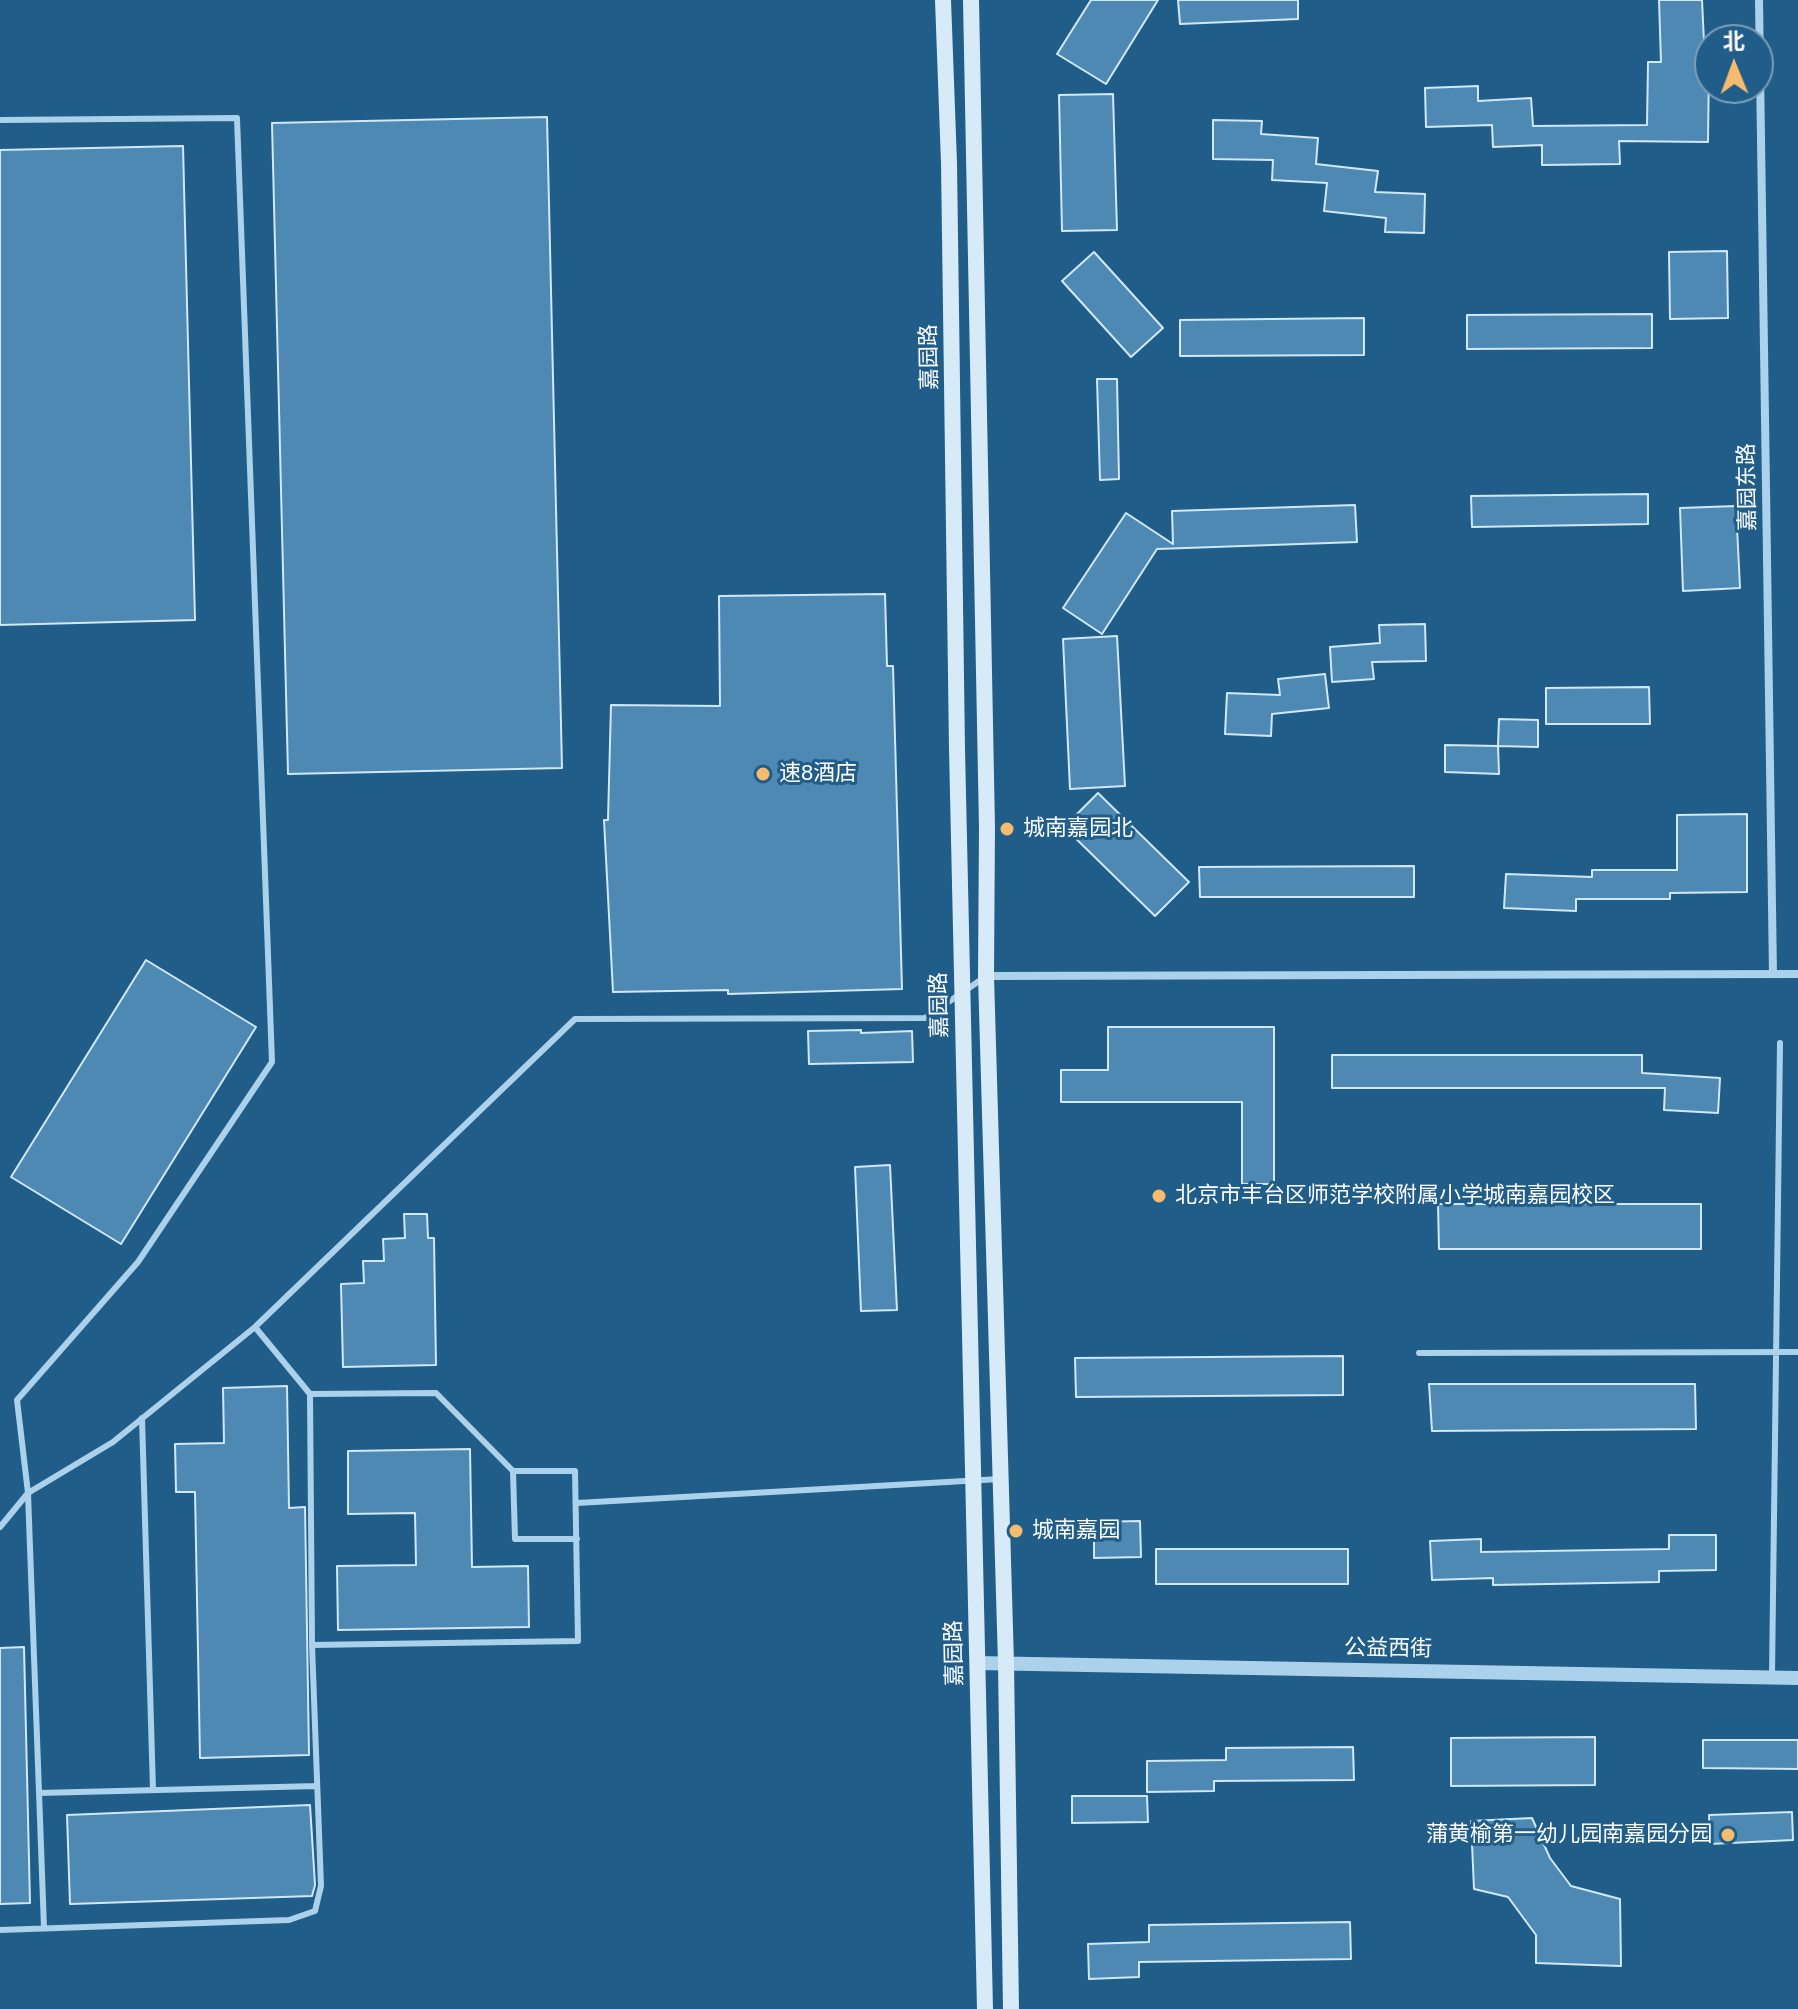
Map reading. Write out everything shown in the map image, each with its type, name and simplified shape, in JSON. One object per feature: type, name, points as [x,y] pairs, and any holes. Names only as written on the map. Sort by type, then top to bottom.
[{"type":"main road","name":"嘉园路","points":[[943,0],[950,179],[962,993],[985,2009]]},
{"type":"main road","points":[[971,0],[987,811],[986,976],[1006,1663],[1011,2009]]},
{"type":"street","name":"嘉园东路","points":[[1759,0],[1773,974]]},
{"type":"street","points":[[986,976],[1798,974]]},
{"type":"street","name":"公益西街","points":[[977,1663],[1798,1678]]},
{"type":"lane","points":[[0,120],[237,118],[272,1062],[138,1262],[17,1400],[28,1493],[44,1928]]},
{"type":"lane","points":[[0,1527],[28,1493],[113,1442],[255,1327],[575,1019],[925,1018],[986,976]]},
{"type":"lane","points":[[1772,1679],[1780,1043]]},
{"type":"lane","points":[[0,1930],[289,1920],[315,1911],[321,1886],[312,1645],[310,1394],[255,1327]]},
{"type":"lane","points":[[1419,1353],[1798,1352]]},
{"type":"lane","points":[[310,1394],[436,1393],[513,1471],[515,1539],[577,1539]]},
{"type":"lane","points":[[142,1418],[153,1790]]},
{"type":"lane","points":[[312,1645],[578,1641],[575,1471],[513,1471]]},
{"type":"lane","points":[[577,1503],[1001,1479]]},
{"type":"lane","points":[[39,1793],[317,1786]]},
{"type":"building","points":[[1091,0],[1158,0],[1106,84],[1057,54]]},
{"type":"building","points":[[1178,0],[1298,0],[1298,19],[1180,24]]},
{"type":"building","points":[[1659,0],[1702,0],[1703,24],[1694,24],[1694,104],[1708,104],[1708,142],[1619,141],[1620,164],[1542,165],[1542,145],[1493,147],[1492,125],[1426,127],[1425,88],[1478,86],[1478,101],[1531,98],[1533,126],[1647,125],[1648,62],[1661,62]]},
{"type":"building","points":[[1113,94],[1117,230],[1062,231],[1059,95]]},
{"type":"building","points":[[547,117],[562,768],[288,774],[272,123]]},
{"type":"building","points":[[1213,120],[1262,121],[1261,134],[1318,138],[1316,164],[1378,171],[1375,192],[1425,194],[1424,233],[1385,232],[1386,218],[1324,211],[1327,183],[1272,180],[1273,160],[1213,159]]},
{"type":"building","points":[[183,146],[195,620],[0,625],[0,150]]},
{"type":"building","points":[[1727,251],[1728,318],[1670,319],[1669,252]]},
{"type":"building","points":[[1094,252],[1163,328],[1131,357],[1062,281]]},
{"type":"building","points":[[1652,314],[1652,348],[1467,349],[1467,315]]},
{"type":"building","points":[[1364,318],[1364,355],[1180,356],[1180,320]]},
{"type":"building","points":[[1097,379],[1117,379],[1119,479],[1100,480]]},
{"type":"building","points":[[1648,494],[1648,524],[1472,527],[1471,496]]},
{"type":"building","points":[[1355,505],[1357,542],[1157,549],[1102,634],[1063,608],[1126,513],[1173,544],[1172,511]]},
{"type":"building","points":[[1736,506],[1740,588],[1683,591],[1680,508]]},
{"type":"building","points":[[885,594],[887,666],[893,666],[902,989],[728,994],[728,990],[613,992],[604,820],[608,820],[611,705],[720,706],[719,596]]},
{"type":"building","points":[[1425,624],[1426,661],[1372,662],[1374,679],[1332,682],[1330,647],[1380,643],[1379,625]]},
{"type":"building","points":[[1117,636],[1125,786],[1070,789],[1063,639]]},
{"type":"building","points":[[1325,674],[1329,708],[1272,714],[1271,736],[1225,734],[1227,693],[1280,695],[1278,679]]},
{"type":"building","points":[[1649,687],[1650,724],[1546,724],[1546,688]]},
{"type":"building","points":[[1499,719],[1538,720],[1538,747],[1498,746]]},
{"type":"building","points":[[1445,745],[1498,746],[1499,774],[1445,772]]},
{"type":"building","points":[[1098,793],[1189,882],[1155,916],[1064,827]]},
{"type":"building","points":[[1747,814],[1747,892],[1670,893],[1670,899],[1576,899],[1576,911],[1504,908],[1506,874],[1592,877],[1592,870],[1677,870],[1677,815]]},
{"type":"building","points":[[1414,866],[1414,897],[1200,897],[1199,867]]},
{"type":"building","points":[[146,960],[256,1027],[121,1244],[11,1177]]},
{"type":"building","points":[[1108,1027],[1274,1027],[1274,1184],[1242,1184],[1242,1102],[1061,1102],[1061,1070],[1108,1070]]},
{"type":"building","points":[[861,1030],[861,1033],[912,1031],[913,1062],[809,1064],[808,1031]]},
{"type":"building","points":[[1332,1055],[1642,1055],[1642,1073],[1720,1078],[1718,1113],[1664,1110],[1665,1088],[1332,1088]]},
{"type":"building","points":[[890,1165],[897,1310],[861,1311],[855,1167]]},
{"type":"building","points":[[1438,1204],[1701,1204],[1701,1249],[1439,1249]]},
{"type":"building","points":[[404,1214],[427,1214],[428,1238],[434,1238],[436,1365],[343,1367],[341,1284],[364,1283],[363,1261],[384,1261],[383,1239],[405,1238]]},
{"type":"building","points":[[1343,1356],[1343,1395],[1076,1397],[1075,1358]]},
{"type":"building","points":[[1429,1384],[1695,1384],[1696,1429],[1432,1431]]},
{"type":"building","points":[[287,1386],[289,1508],[305,1507],[309,1755],[200,1758],[195,1492],[176,1492],[175,1444],[224,1443],[223,1388]]},
{"type":"building","points":[[470,1449],[472,1567],[528,1566],[529,1627],[338,1630],[337,1566],[416,1565],[415,1513],[348,1514],[348,1451]]},
{"type":"building","points":[[1140,1521],[1141,1557],[1094,1558],[1094,1522]]},
{"type":"building","points":[[1669,1535],[1716,1535],[1716,1570],[1659,1571],[1659,1582],[1493,1585],[1493,1578],[1432,1580],[1430,1541],[1481,1539],[1481,1552],[1669,1549]]},
{"type":"building","points":[[1156,1549],[1348,1549],[1348,1584],[1156,1584]]},
{"type":"building","points":[[24,1647],[30,1903],[0,1904],[0,1648]]},
{"type":"building","points":[[1595,1737],[1595,1785],[1451,1786],[1451,1738]]},
{"type":"building","points":[[1703,1740],[1798,1740],[1798,1769],[1703,1768]]},
{"type":"building","points":[[1353,1747],[1354,1780],[1214,1781],[1214,1791],[1147,1792],[1147,1761],[1226,1760],[1226,1748]]},
{"type":"building","points":[[1072,1796],[1147,1796],[1148,1822],[1072,1823]]},
{"type":"building","points":[[310,1805],[315,1885],[312,1896],[70,1904],[67,1815]]},
{"type":"building","points":[[1792,1812],[1793,1840],[1710,1844],[1709,1815]]},
{"type":"building","points":[[1532,1818],[1550,1858],[1571,1886],[1620,1899],[1621,1966],[1536,1963],[1536,1935],[1508,1897],[1474,1889],[1471,1821]]},
{"type":"building","points":[[1350,1922],[1351,1959],[1139,1962],[1139,1977],[1089,1979],[1088,1944],[1149,1942],[1149,1925]]},
{"type":"place","name":"速8酒店","points":[[763,774]]},
{"type":"place","name":"城南嘉园北","points":[[1007,829]]},
{"type":"place","name":"北京市丰台区师范学校附属小学城南嘉园校区","points":[[1159,1196]]},
{"type":"place","name":"城南嘉园","points":[[1016,1531]]},
{"type":"place","name":"蒲黄榆第一幼儿园南嘉园分园","points":[[1728,1835]]}]
